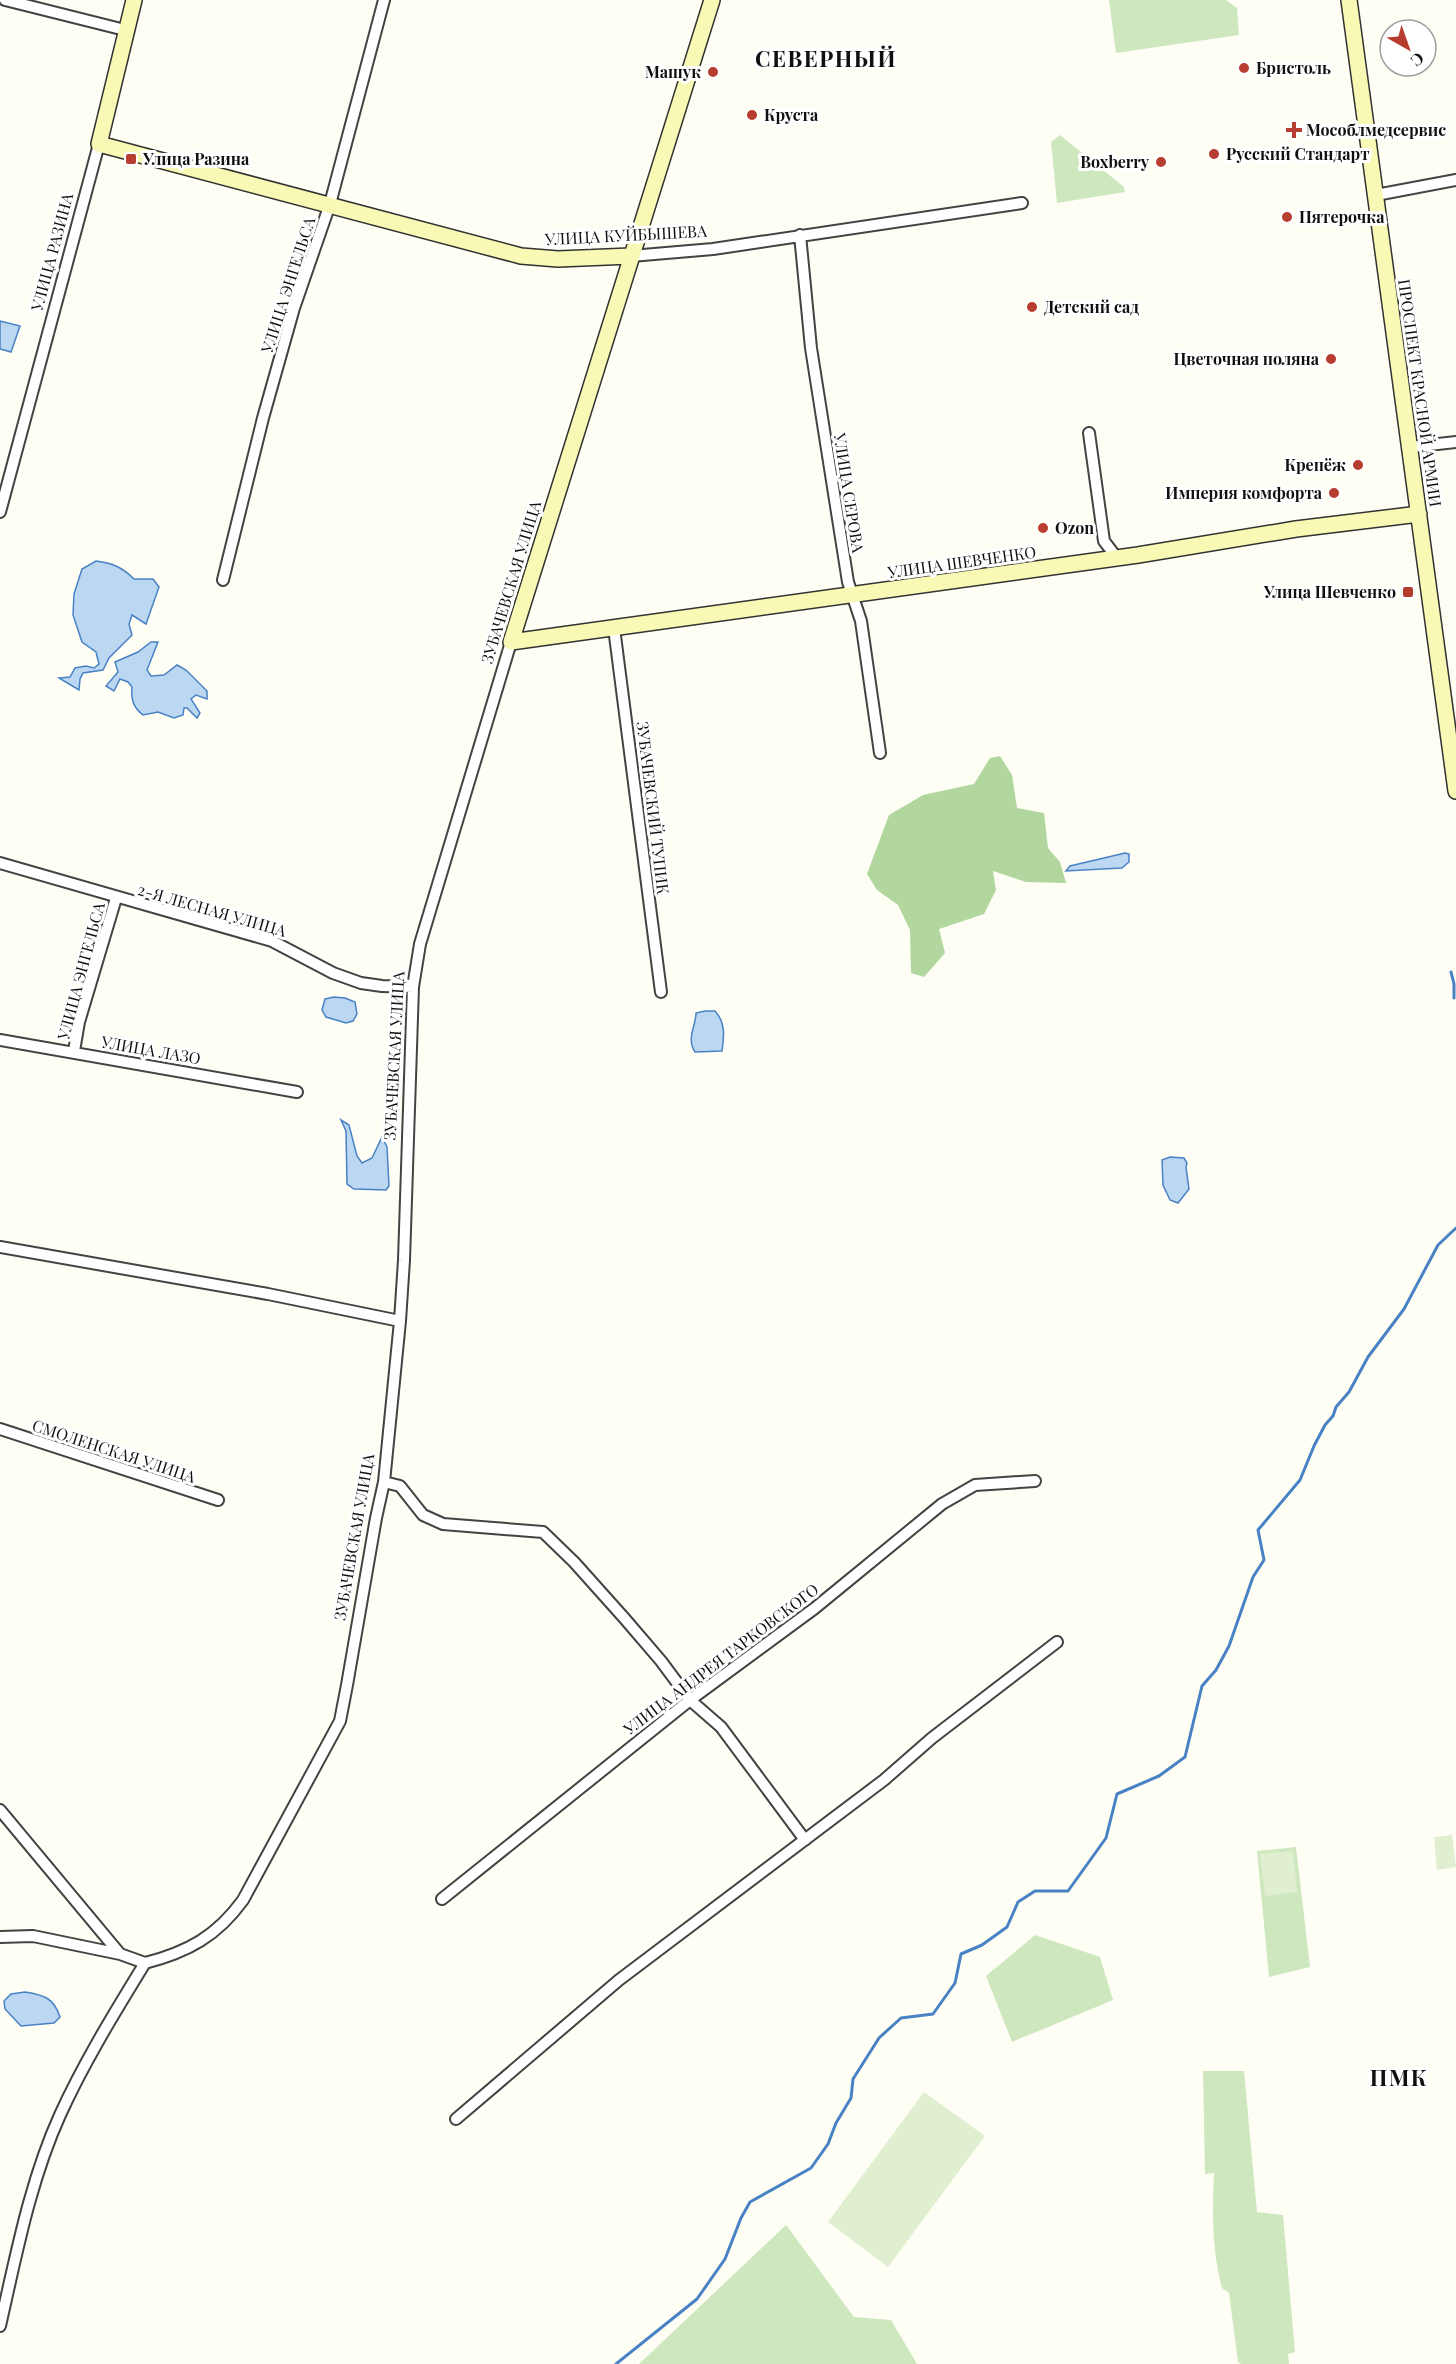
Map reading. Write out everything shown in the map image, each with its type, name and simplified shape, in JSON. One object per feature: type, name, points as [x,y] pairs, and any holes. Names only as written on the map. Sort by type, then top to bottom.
[{"type":"street","points":[[5,0],[125,30]]},
{"type":"street","name":"УЛИЦА РАЗИНА","points":[[0,512],[99,144],[134,0]]},
{"type":"street","name":"УЛИЦА ЭНГЕЛЬСА","points":[[223,580],[263,417],[294,308],[330,204],[384,0]]},
{"type":"street","name":"ЗУБАЧЕВСКАЯ УЛИЦА","points":[[145,1963],[173,1956],[205,1938],[233,1913],[243,1900],[340,1721],[384,1482],[400,1321],[413,987],[420,944],[511,642],[712,0]]},
{"type":"street","name":"ПРОСПЕКТ КРАСНОЙ АРМИИ","points":[[1349,0],[1456,791]]},
{"type":"street","name":"УЛИЦА КУЙБЫШЕВА","points":[[99,144],[521,256],[558,259],[713,249],[1023,203]]},
{"type":"street","points":[[1376,195],[1456,180]]},
{"type":"street","name":"УЛИЦА СЕРОВА","points":[[800,235],[811,348],[848,582],[861,621],[880,753]]},
{"type":"street","points":[[1089,433],[1104,541],[1117,558]]},
{"type":"street","points":[[1411,447],[1456,442]]},
{"type":"street","name":"УЛИЦА ШЕВЧЕНКО","points":[[511,642],[1117,558],[1296,529],[1419,514]]},
{"type":"street","name":"ЗУБАЧЕВСКИЙ ТУПИК","points":[[614,628],[661,992]]},
{"type":"street","name":"2-Я ЛЕСНАЯ УЛИЦА","points":[[0,863],[272,941],[333,973],[361,983],[413,987]]},
{"type":"street","name":"УЛИЦА ЭНГЕЛЬСА","points":[[74,1051],[79,1022],[117,898]]},
{"type":"street","name":"УЛИЦА ЛАЗО","points":[[0,1040],[74,1051],[297,1092]]},
{"type":"street","points":[[0,1247],[257,1292],[400,1321]]},
{"type":"street","name":"СМОЛЕНСКАЯ УЛИЦА","points":[[0,1429],[218,1500]]},
{"type":"street","name":"УЛИЦА АНДРЕЯ ТАРКОВСКОГО","points":[[442,1899],[690,1700],[815,1608],[942,1504],[975,1485],[1035,1481]]},
{"type":"street","points":[[384,1482],[400,1486],[423,1515],[443,1524],[543,1532],[626,1618],[662,1661],[690,1700],[721,1727],[805,1840]]},
{"type":"street","points":[[456,2119],[619,1980],[884,1780],[932,1738],[1057,1641]]},
{"type":"street","points":[[0,1810],[120,1954]]},
{"type":"street","points":[[0,1937],[33,1936],[120,1954],[145,1963],[101,2034],[59,2116],[34,2187],[0,2326]]},
{"type":"green space","points":[[1109,0],[1226,0],[1237,8],[1239,35],[1116,53]]},
{"type":"green space","points":[[1060,135],[1124,187],[1125,192],[1057,203],[1051,142]]},
{"type":"green space","points":[[1000,756],[1012,775],[1017,808],[1044,813],[1048,848],[1060,862],[1066,883],[1026,882],[993,871],[996,890],[984,914],[939,929],[945,953],[924,977],[911,973],[910,930],[898,905],[877,890],[867,874],[889,815],[923,795],[974,784],[990,758]]},
{"type":"green space","points":[[1452,1835],[1456,1867],[1437,1870],[1434,1837]]},
{"type":"green space","points":[[1296,1847],[1310,1967],[1269,1977],[1257,1851]]},
{"type":"green space","points":[[1293,1851],[1297,1892],[1265,1896],[1260,1854]]},
{"type":"green space","points":[[1035,1935],[1100,1957],[1113,2000],[1012,2042],[986,1976]]},
{"type":"green space","points":[[1203,2071],[1244,2071],[1257,2212],[1283,2215],[1295,2352],[1288,2354],[1289,2364],[1241,2364],[1238,2362],[1229,2293],[1222,2288],[1216,2260],[1213,2216],[1214,2173],[1205,2174]]},
{"type":"green space","points":[[924,2092],[985,2136],[888,2267],[828,2222]]},
{"type":"green space","points":[[786,2225],[854,2317],[891,2320],[917,2364],[639,2364]]},
{"type":"water","points":[[0,321],[20,326],[11,352],[0,349]]},
{"type":"water","points":[[96,561],[116,566],[134,579],[153,579],[159,587],[146,624],[132,615],[129,624],[132,635],[109,658],[103,670],[83,673],[79,690],[59,678],[70,677],[75,668],[86,666],[94,668],[99,664],[96,652],[82,642],[73,615],[74,594],[82,569]]},
{"type":"water","points":[[151,642],[158,642],[147,670],[151,676],[164,675],[177,665],[186,670],[207,691],[207,699],[196,695],[191,699],[200,713],[197,718],[187,708],[184,708],[183,715],[174,718],[158,712],[143,715],[133,703],[132,687],[128,682],[120,679],[114,691],[106,686],[118,672],[115,662],[138,652]]},
{"type":"water","points":[[1129,854],[1129,862],[1122,868],[1066,871],[1070,866]]},
{"type":"water","points":[[334,997],[355,1002],[357,1014],[353,1021],[346,1023],[326,1017],[322,1010],[325,999]]},
{"type":"water","points":[[715,1011],[721,1020],[724,1035],[722,1051],[695,1052],[692,1047],[691,1037],[696,1013]]},
{"type":"water","points":[[341,1120],[349,1125],[357,1156],[362,1163],[372,1158],[382,1137],[387,1147],[389,1186],[386,1190],[354,1189],[347,1184],[346,1131]]},
{"type":"water","points":[[1170,1157],[1184,1158],[1187,1163],[1189,1189],[1178,1203],[1170,1200],[1163,1185],[1162,1160]]},
{"type":"water","points":[[25,1992],[47,1998],[55,2006],[60,2017],[54,2023],[21,2026],[5,2009],[4,2001],[11,1994]]},
{"type":"waterway","points":[[1451,972],[1454,998]]},
{"type":"waterway","points":[[616,2364],[697,2299],[725,2259],[741,2218],[750,2202],[811,2168],[828,2144],[836,2123],[851,2098],[853,2079],[879,2038],[901,2018],[933,2014],[955,1983],[961,1954],[982,1945],[1007,1927],[1018,1902],[1035,1891],[1068,1891],[1106,1838],[1117,1794],[1159,1776],[1185,1757],[1202,1686],[1216,1670],[1229,1646],[1253,1577],[1264,1560],[1258,1530],[1300,1480],[1314,1446],[1325,1425],[1333,1416],[1336,1407],[1349,1392],[1368,1357],[1404,1309],[1438,1245],[1456,1228]]},
{"type":"place","name":"Бристоль","points":[[1244,68]]},
{"type":"place","name":"Машук","points":[[713,72]]},
{"type":"place","name":"Круста","points":[[752,115]]},
{"type":"place","name":"Мособлмедсервис","points":[[1294,130]]},
{"type":"place","name":"Русский Стандарт","points":[[1214,154]]},
{"type":"place","name":"Улица Разина","points":[[131,159]]},
{"type":"place","name":"Boxberry","points":[[1161,162]]},
{"type":"place","name":"Пятерочка","points":[[1287,217]]},
{"type":"place","name":"Детский сад","points":[[1032,307]]},
{"type":"place","name":"Цветочная поляна","points":[[1331,359]]},
{"type":"place","name":"Крепёж","points":[[1358,465]]},
{"type":"place","name":"Империя комфорта","points":[[1334,493]]},
{"type":"place","name":"Ozon","points":[[1043,528]]},
{"type":"place","name":"Улица Шевченко","points":[[1408,592]]},
{"type":"district","name":"СЕВЕРНЫЙ","points":[[826,59]]},
{"type":"district","name":"ПМК","points":[[1399,2078]]}]
